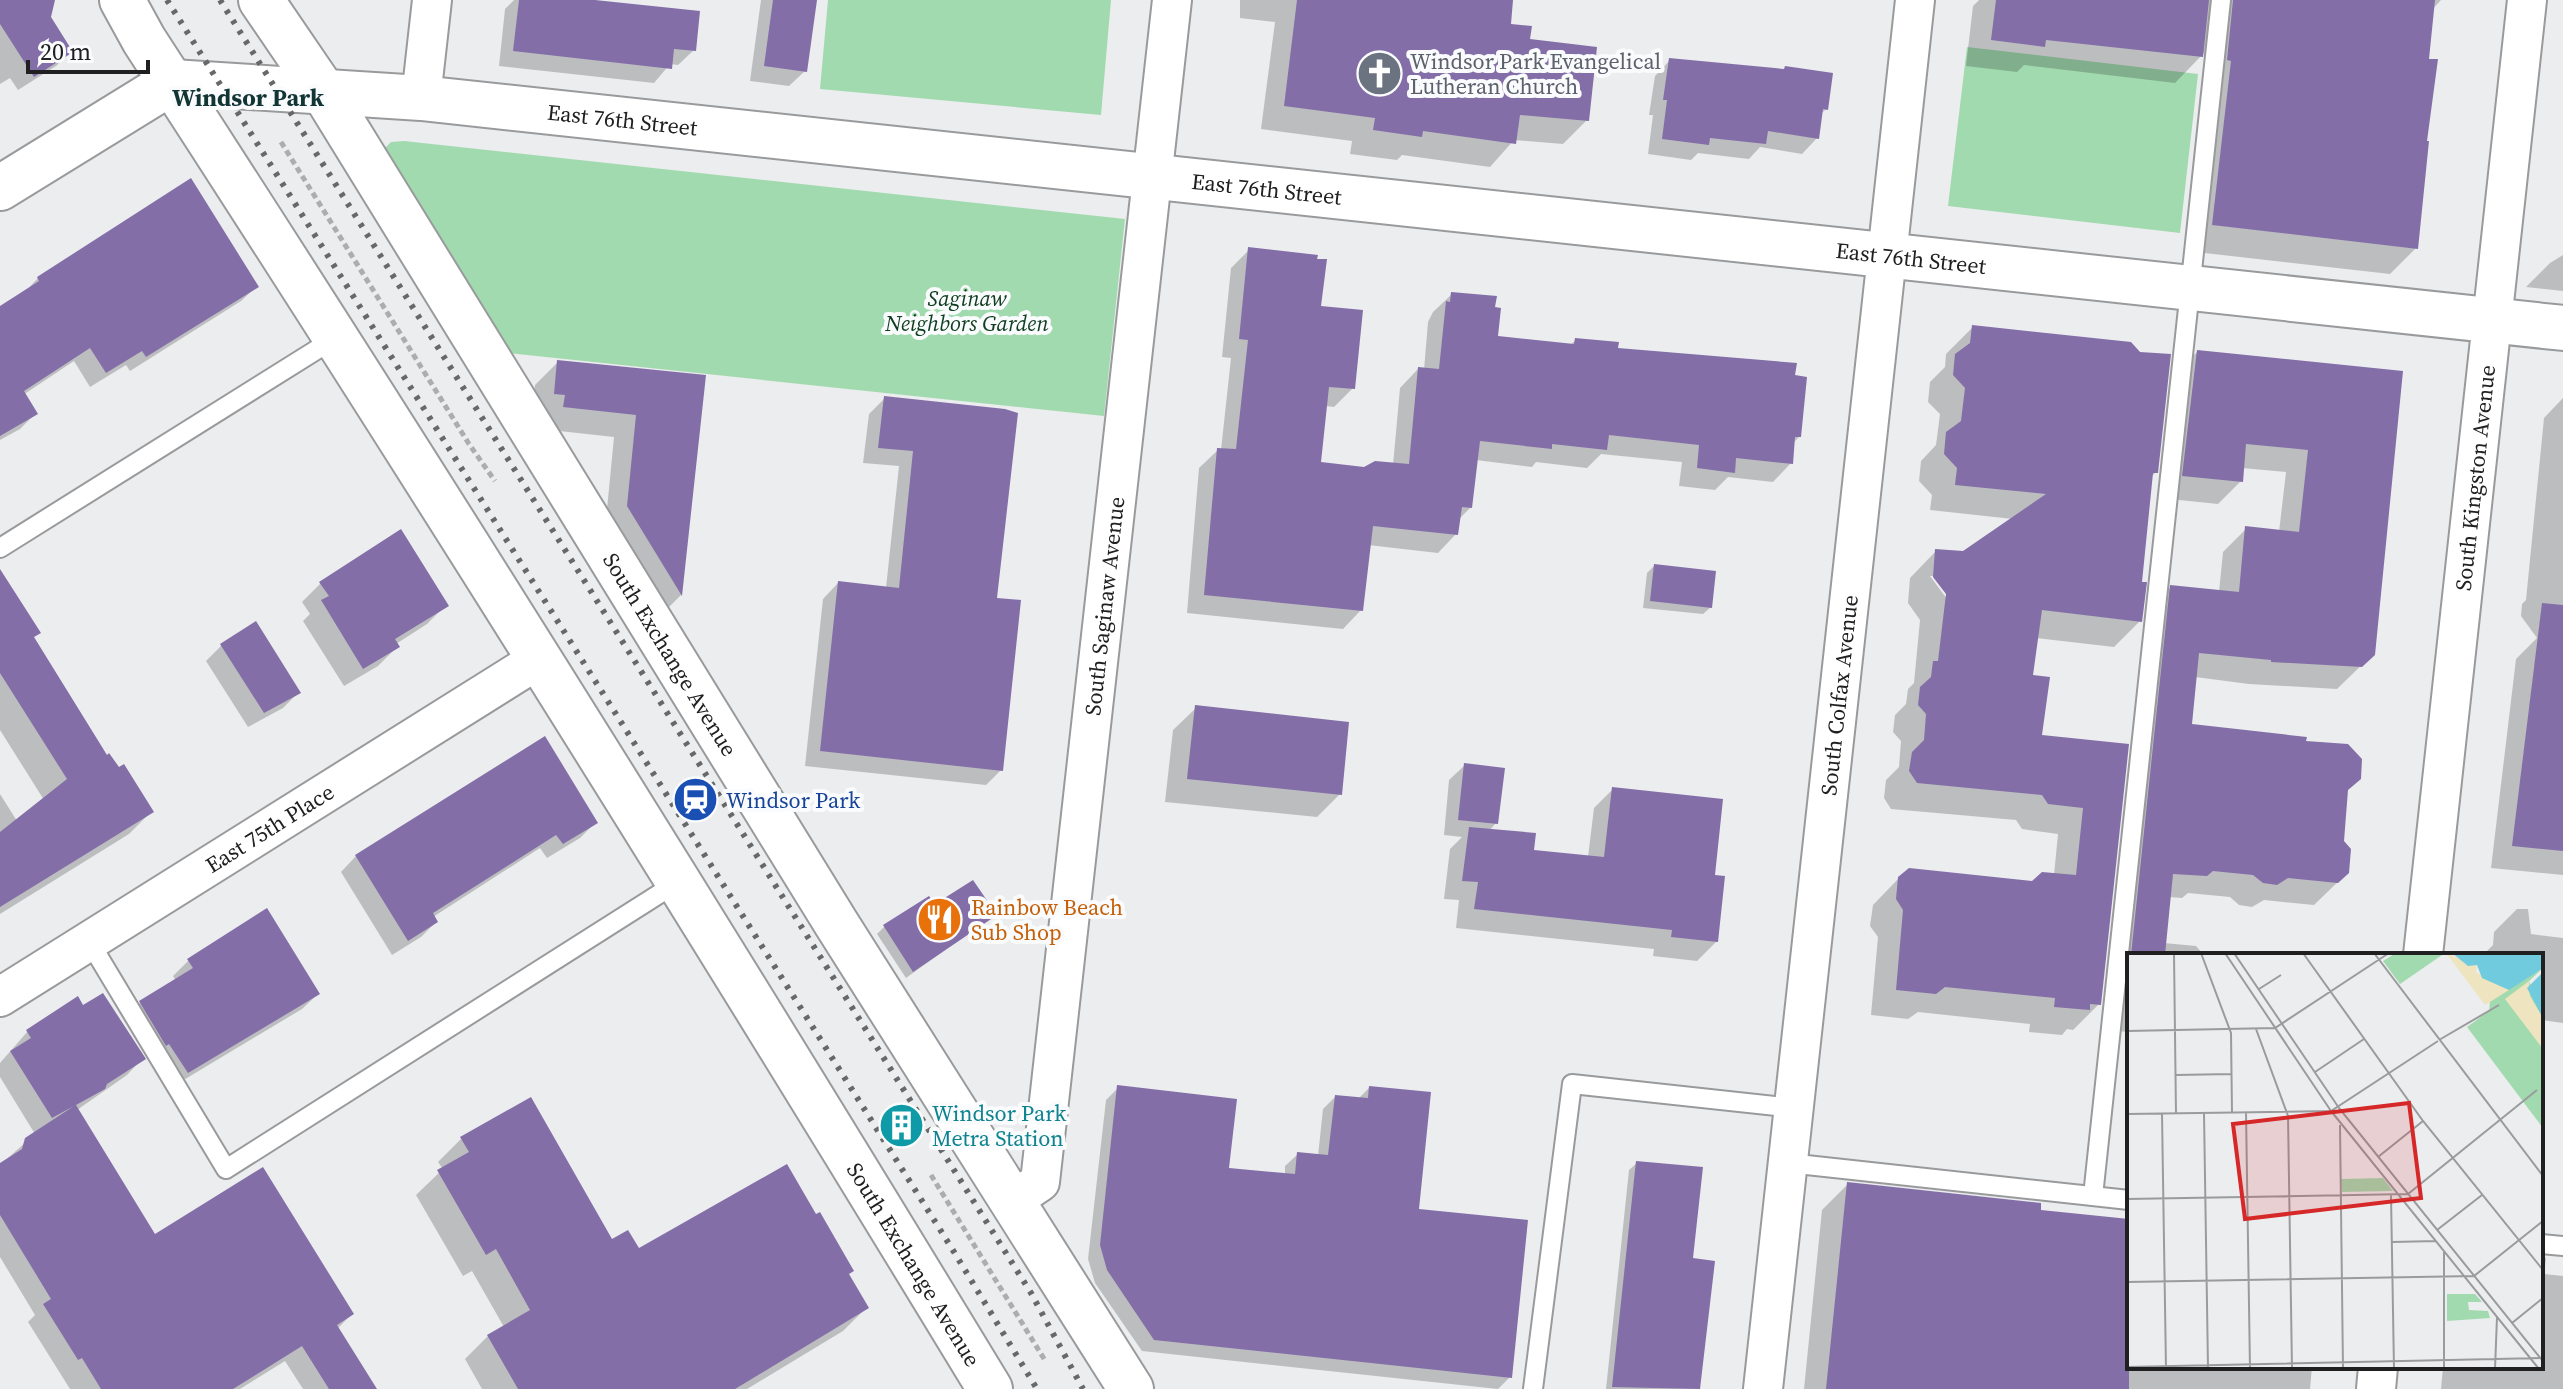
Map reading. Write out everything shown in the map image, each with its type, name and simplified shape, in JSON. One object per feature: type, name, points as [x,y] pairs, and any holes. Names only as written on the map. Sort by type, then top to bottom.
[{"type":"street","name":"South Exchange Avenue","points":[[122,0],[679,881],[990,1389]]},
{"type":"street","name":"South Exchange Avenue","points":[[261,0],[323,91],[876,986],[1131,1389]]},
{"type":"street","points":[[421,98],[432,0]]},
{"type":"street","name":"South Saginaw Avenue","points":[[1013,1200],[1040,1182],[1172,0]]},
{"type":"street","name":"South Colfax Avenue","points":[[1763,1389],[1915,0]]},
{"type":"street","name":"South Kingston Avenue","points":[[2423,953],[2527,0]]},
{"type":"street","name":"East 76th Street","points":[[172,82],[421,98],[2563,328]]},
{"type":"street","points":[[0,188],[172,82]]},
{"type":"street","name":"East 75th Place","points":[[0,997],[539,659]]},
{"type":"street","points":[[2376,1389],[2378,1369]]},
{"type":"lane","points":[[2093,1196],[2221,0]]},
{"type":"lane","points":[[0,548],[337,337]]},
{"type":"lane","points":[[89,941],[226,1169],[679,881]]},
{"type":"lane","points":[[1533,1389],[1572,1084],[1794,1108]]},
{"type":"lane","points":[[1788,1163],[2127,1200]]},
{"type":"lane","points":[[2543,1244],[2563,1246]]},
{"type":"path","points":[[281,142],[460,431],[495,481]]},
{"type":"path","points":[[931,1175],[1046,1362]]},
{"type":"green space","points":[[828,0],[1111,0],[1101,115],[820,89]]},
{"type":"green space","points":[[1967,47],[2198,74],[2180,233],[1948,206]]},
{"type":"green space","name":"Saginaw Neighbors Garden","points":[[391,142],[1125,219],[1104,416],[507,353],[384,149]]},
{"type":"building","points":[[0,0],[55,0],[51,17],[73,52],[34,77],[0,24]]},
{"type":"building","points":[[519,0],[595,0],[700,11],[696,51],[674,49],[672,69],[513,51]]},
{"type":"building","points":[[773,0],[817,0],[807,72],[764,66]]},
{"type":"building","points":[[1297,0],[1513,0],[1511,24],[1532,26],[1530,39],[1597,47],[1589,121],[1520,115],[1516,144],[1423,131],[1422,137],[1373,130],[1375,118],[1284,106]]},
{"type":"building","points":[[1996,0],[2209,0],[2203,57],[2046,40],[2045,47],[1991,40]]},
{"type":"building","points":[[2233,0],[2435,0],[2429,59],[2438,59],[2418,249],[2212,225],[2231,61],[2227,60]]},
{"type":"building","points":[[1669,58],[1784,69],[1785,66],[1833,73],[1828,110],[1823,109],[1819,139],[1768,131],[1766,144],[1710,138],[1709,145],[1662,139]]},
{"type":"building","points":[[191,178],[259,287],[146,357],[142,351],[106,373],[90,348],[24,391],[38,414],[0,436],[0,306],[39,281],[37,277]]},
{"type":"building","points":[[1248,247],[1318,255],[1317,259],[1327,259],[1321,306],[1363,310],[1355,389],[1329,387],[1321,462],[1364,467],[1375,461],[1409,464],[1418,367],[1439,369],[1446,301],[1450,302],[1451,292],[1497,296],[1495,307],[1501,308],[1498,336],[1574,344],[1575,338],[1619,342],[1618,348],[1797,363],[1795,375],[1807,377],[1801,437],[1795,437],[1793,464],[1736,458],[1735,473],[1697,468],[1699,445],[1609,435],[1607,450],[1552,444],[1552,449],[1480,441],[1472,508],[1462,507],[1458,535],[1373,526],[1363,611],[1204,595],[1217,448],[1236,449],[1248,340],[1239,339]]},
{"type":"building","points":[[1972,325],[2131,342],[2140,352],[2171,354],[2158,473],[2153,473],[2142,582],[2147,582],[2142,622],[2042,610],[2033,675],[2050,677],[2042,735],[2129,744],[2101,1005],[2090,1004],[2090,1010],[2054,1007],[2055,998],[1945,987],[1936,994],[1896,990],[1903,910],[1896,899],[1898,877],[1909,868],[2032,881],[2042,872],[2076,875],[2083,808],[2048,804],[2042,795],[1917,783],[1909,771],[1912,752],[1924,740],[1926,714],[1918,705],[1920,687],[1931,677],[1933,661],[1938,661],[1946,594],[1933,577],[1935,549],[1963,551],[2046,494],[1955,485],[1957,468],[1944,454],[1946,432],[1961,421],[1965,388],[1953,375],[1955,354],[1970,343]]},
{"type":"building","points":[[2197,350],[2403,371],[2375,655],[2362,667],[2271,662],[2199,653],[2192,724],[2348,744],[2362,759],[2361,779],[2348,790],[2344,841],[2351,849],[2349,873],[2338,883],[2288,878],[2277,885],[2263,883],[2253,875],[2213,871],[2207,876],[2173,874],[2165,953],[2131,953],[2170,585],[2239,592],[2245,526],[2299,532],[2308,450],[2246,444],[2243,482],[2182,476]]},
{"type":"building","points":[[557,360],[706,375],[682,596],[627,506],[636,415],[563,407],[565,395],[554,394]]},
{"type":"building","points":[[884,396],[1018,413],[997,598],[1021,600],[1003,771],[820,751],[838,581],[899,588],[913,451],[878,448]]},
{"type":"building","points":[[401,529],[449,606],[395,639],[400,647],[363,669],[321,600],[329,596],[319,582]]},
{"type":"building","points":[[1654,564],[1716,571],[1712,608],[1650,601]]},
{"type":"building","points":[[0,569],[41,633],[34,637],[107,755],[109,753],[119,767],[124,764],[154,812],[0,907],[0,832],[67,779],[0,673]]},
{"type":"building","points":[[2542,603],[2563,605],[2563,851],[2512,846]]},
{"type":"building","points":[[256,621],[301,693],[264,713],[220,644]]},
{"type":"building","points":[[1195,705],[1349,722],[1342,795],[1187,779]]},
{"type":"building","points":[[545,736],[598,823],[563,844],[556,835],[433,913],[438,922],[408,941],[355,855]]},
{"type":"building","points":[[1464,763],[1505,768],[1498,824],[1458,820]]},
{"type":"building","points":[[1612,787],[1723,799],[1715,875],[1725,876],[1718,942],[1671,937],[1672,930],[1474,909],[1478,882],[1462,881],[1469,827],[1536,833],[1534,850],[1604,857]]},
{"type":"building","name":"Rainbow Beach Sub Shop","points":[[973,880],[997,915],[913,972],[883,925],[929,896],[935,904]]},
{"type":"building","points":[[267,908],[320,994],[188,1073],[169,1044],[166,1046],[139,1001],[193,968],[187,959]]},
{"type":"building","points":[[103,993],[146,1059],[107,1084],[105,1089],[76,1105],[155,1234],[263,1167],[354,1314],[337,1325],[377,1389],[329,1389],[302,1346],[233,1389],[101,1389],[82,1358],[78,1360],[43,1304],[51,1299],[0,1215],[0,1163],[22,1149],[25,1138],[74,1106],[52,1118],[10,1051],[31,1038],[26,1030],[78,996],[83,1005]]},
{"type":"building","points":[[1117,1085],[1237,1099],[1229,1168],[1295,1174],[1297,1152],[1328,1155],[1335,1095],[1368,1098],[1369,1086],[1431,1092],[1419,1209],[1528,1220],[1512,1378],[1154,1340],[1107,1270],[1100,1245]]},
{"type":"building","points":[[531,1097],[612,1239],[628,1230],[639,1248],[787,1164],[816,1214],[820,1212],[854,1271],[849,1274],[869,1308],[735,1389],[518,1389],[487,1335],[530,1310],[496,1249],[486,1255],[437,1170],[469,1152],[460,1137]]},
{"type":"building","points":[[1636,1161],[1703,1167],[1693,1258],[1715,1261],[1700,1389],[1612,1387]]},
{"type":"building","points":[[1847,1182],[2041,1203],[2041,1210],[2127,1219],[2129,1389],[1826,1389]]},
{"type":"railway","points":[[167,0],[951,1247],[1037,1389]]},
{"type":"railway","points":[[220,0],[1031,1293],[1083,1389]]},
{"type":"place","name":"Windsor Park Evangelical Lutheran Church","points":[[1379,74]]},
{"type":"place","name":"Windsor Park","points":[[695,800]]},
{"type":"place","name":"Rainbow Beach Sub Shop","points":[[940,920]]},
{"type":"place","name":"Windsor Park Metra Station","points":[[901,1126]]},
{"type":"district","name":"Windsor Park","points":[[248,97]]}]
